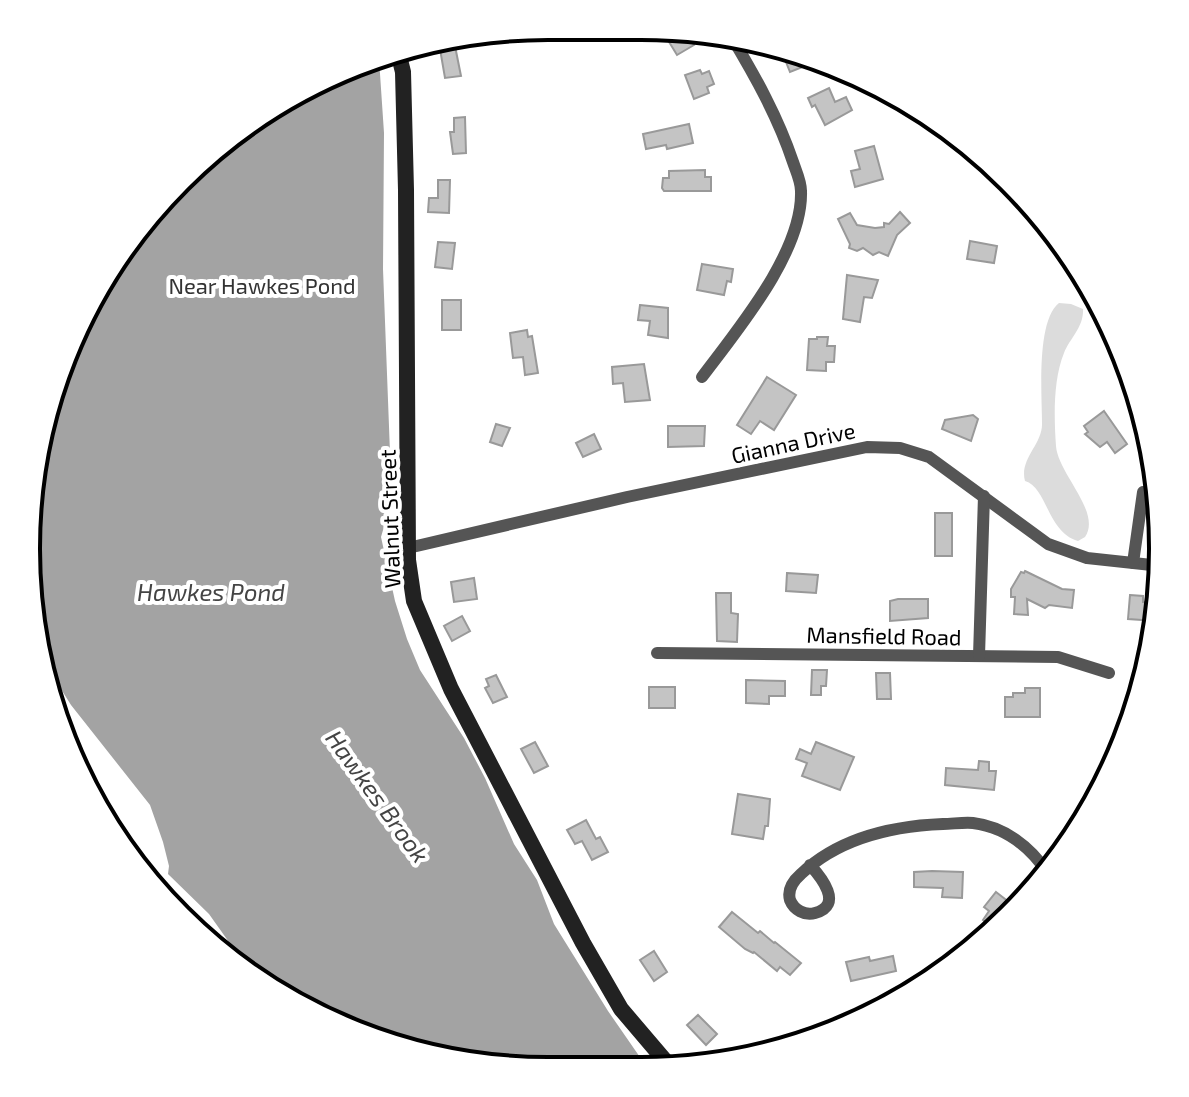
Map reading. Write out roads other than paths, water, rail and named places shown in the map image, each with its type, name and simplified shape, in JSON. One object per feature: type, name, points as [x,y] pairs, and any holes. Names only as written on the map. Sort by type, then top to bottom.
[{"type":"main road","name":"Walnut Street","points":[[401,62],[406,190],[408,548],[414,601],[451,689],[583,943],[621,1009],[661,1056]]},
{"type":"street","points":[[702,377],[780,266],[796,228],[800,209],[801,188],[783,132],[738,50]]},
{"type":"street","name":"Gianna Drive","points":[[408,548],[627,497],[828,454],[881,446],[929,457],[1030,533],[1067,553],[1149,565]]},
{"type":"street","points":[[1133,563],[1143,492]]},
{"type":"street","points":[[979,656],[984,496]]},
{"type":"street","name":"Mansfield Road","points":[[657,653],[1058,657],[1109,673]]},
{"type":"street","points":[[810,865],[838,848],[878,832],[930,824],[974,823],[1008,834],[1034,853],[1040,862]]},
{"type":"water","name":"Hawkes Pond","points":[[380,69],[384,133],[383,269],[391,479],[390,506],[381,537],[395,601],[420,670],[464,738],[514,844],[537,880],[554,924],[640,1057],[515,1056],[449,1047],[385,1030],[294,989],[232,946],[209,914],[168,874],[163,842],[150,805],[71,705],[57,680],[44,615],[41,515],[57,417],[92,324],[145,239],[213,166],[294,108]]},
{"type":"park label","name":"Near Hawkes Pond","points":[[262,285]]},
{"type":"water label","name":"Hawkes Brook","points":[[378,796]]}]
